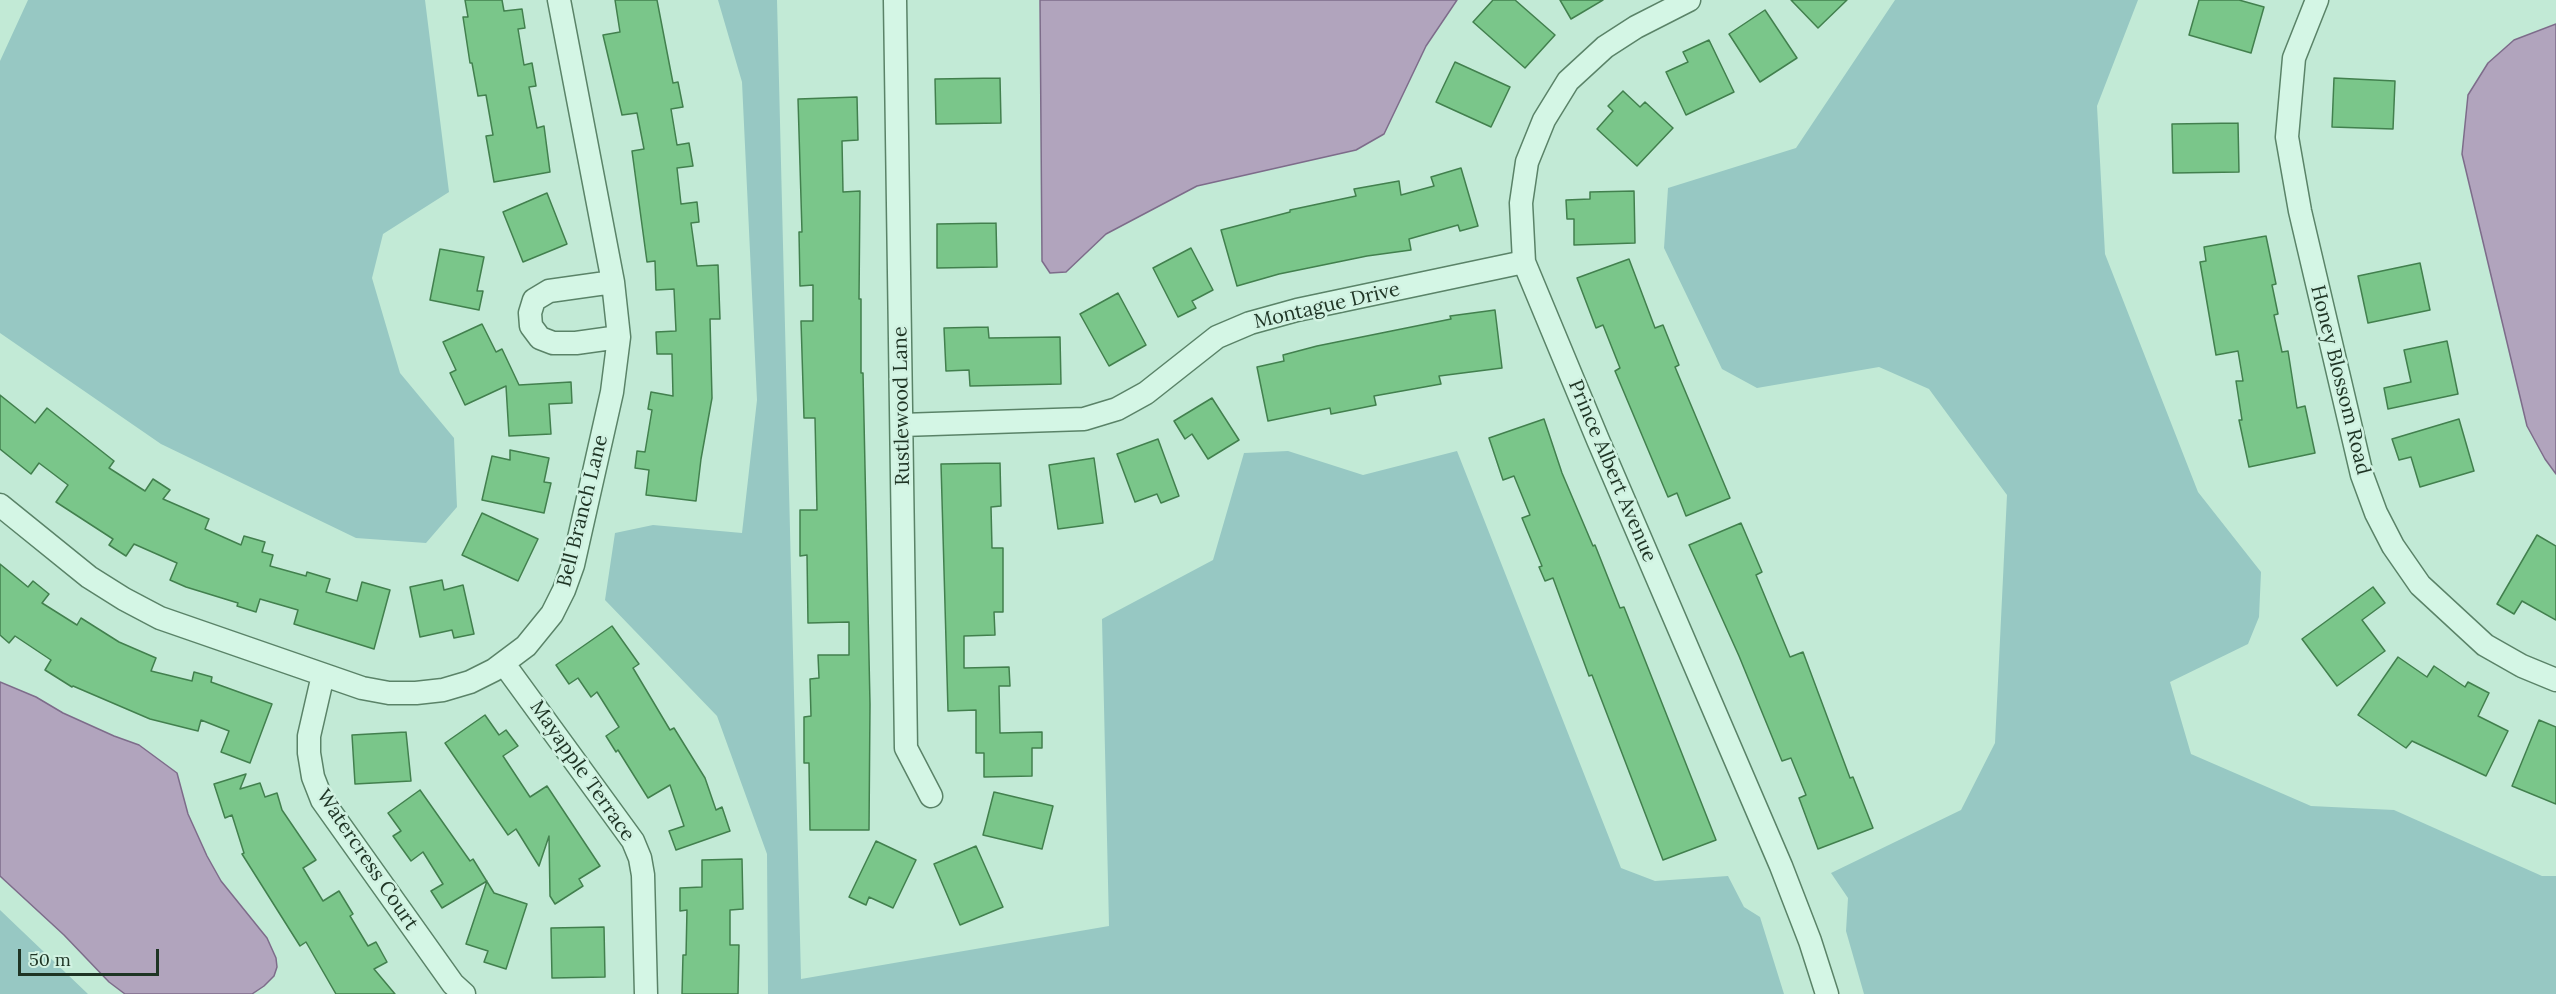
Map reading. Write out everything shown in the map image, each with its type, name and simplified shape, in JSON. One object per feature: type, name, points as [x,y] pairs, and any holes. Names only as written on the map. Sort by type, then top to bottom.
[{"type":"street","name":"Bell Branch Lane","points":[[0,505],[89,577],[160,618],[362,688],[389,693],[443,690],[470,682],[504,664],[526,646],[544,625],[564,590],[573,565],[612,392],[619,337],[614,282],[559,0]]},
{"type":"street","name":"Prince Albert Avenue","points":[[1689,0],[1636,27],[1605,47],[1568,81],[1544,120],[1527,162],[1521,203],[1524,262],[1602,451],[1781,866],[1810,941],[1827,994]]},
{"type":"street","name":"Honey Blossom Road","points":[[2317,0],[2294,58],[2287,137],[2302,223],[2362,475],[2380,521],[2393,546],[2420,585],[2485,645],[2522,666],[2556,680]]},
{"type":"street","name":"Rustlewood Lane","points":[[895,5],[906,748],[931,796]]},
{"type":"street","name":"Montague Drive","points":[[902,425],[1084,419],[1117,409],[1146,393],[1217,337],[1250,323],[1297,309],[1524,262]]},
{"type":"street","points":[[614,282],[549,291],[534,300],[530,313],[531,326],[540,338],[553,344],[619,337]]},
{"type":"street","name":"Mayapple Terrace","points":[[504,664],[573,757],[637,850],[643,875],[646,994]]},
{"type":"street","name":"Watercress Court","points":[[323,675],[309,736],[313,777],[322,800],[453,984],[464,994]]},
{"type":"shaded area","points":[[28,0],[425,0],[449,192],[383,234],[372,278],[400,373],[454,438],[457,507],[426,543],[356,538],[161,444],[0,333],[0,61]]},
{"type":"shaded area","points":[[718,0],[777,0],[801,979],[1109,926],[1102,619],[1213,560],[1244,453],[1288,451],[1363,475],[1457,451],[1621,868],[1655,881],[1728,876],[1744,907],[1760,917],[1784,994],[768,994],[767,854],[717,716],[605,600],[615,533],[653,525],[742,533],[757,400],[742,82]]},
{"type":"shaded area","points":[[1040,0],[1457,0],[1426,46],[1384,134],[1356,150],[1197,186],[1106,234],[1066,272],[1050,273],[1042,261]]},
{"type":"shaded area","points":[[1895,0],[2138,0],[2097,106],[2105,254],[2198,492],[2261,572],[2259,617],[2248,644],[2170,682],[2191,754],[2311,806],[2394,810],[2542,876],[2556,876],[2556,994],[1864,994],[1846,931],[1848,898],[1831,873],[1961,810],[1995,743],[2007,495],[1929,389],[1879,367],[1757,388],[1722,369],[1664,248],[1668,188],[1796,148]]},
{"type":"shaded area","points":[[2556,24],[2556,474],[2527,426],[2462,154],[2468,95],[2488,63],[2514,40]]},
{"type":"shaded area","points":[[0,682],[36,697],[63,713],[139,745],[177,773],[188,814],[207,856],[221,881],[267,938],[276,958],[277,967],[274,976],[264,986],[252,994],[125,994],[109,982],[64,935],[0,876]]},
{"type":"shaded area","points":[[0,910],[88,994],[0,994]]},
{"type":"building","points":[[465,0],[502,0],[504,11],[522,9],[525,28],[518,29],[524,65],[532,63],[536,86],[529,87],[537,128],[544,126],[550,172],[494,182],[486,136],[493,135],[486,95],[478,96],[472,63],[470,63],[463,17],[468,17]]},
{"type":"building","points":[[615,0],[657,0],[673,83],[678,82],[683,107],[671,109],[677,145],[689,143],[693,166],[677,168],[681,204],[697,202],[699,222],[691,223],[697,266],[718,265],[720,319],[710,319],[712,398],[696,501],[646,495],[649,470],[635,468],[637,451],[645,452],[652,410],[648,409],[651,392],[673,396],[672,354],[657,354],[656,332],[676,331],[674,289],[656,290],[655,261],[647,262],[632,151],[644,149],[637,113],[622,115],[603,35],[620,32]]},
{"type":"building","points":[[1493,0],[1515,0],[1555,35],[1525,68],[1473,22]]},
{"type":"building","points":[[1560,0],[1603,0],[1571,19]]},
{"type":"building","points":[[1791,0],[1847,0],[1818,28]]},
{"type":"building","points":[[2199,0],[2239,0],[2264,7],[2251,53],[2189,35]]},
{"type":"building","points":[[1765,10],[1797,58],[1760,82],[1729,34]]},
{"type":"building","points":[[1709,40],[1734,92],[1686,115],[1666,72],[1688,62],[1683,52]]},
{"type":"building","points":[[1455,62],[1510,87],[1491,127],[1436,102]]},
{"type":"building","points":[[1000,78],[1001,123],[936,124],[935,79]]},
{"type":"building","points":[[2334,78],[2395,81],[2393,129],[2332,127]]},
{"type":"building","points":[[1623,91],[1640,107],[1645,102],[1673,128],[1637,166],[1597,129],[1613,111],[1608,106]]},
{"type":"building","points":[[857,97],[858,140],[842,141],[843,192],[860,191],[859,299],[861,299],[870,704],[869,830],[810,830],[809,763],[804,763],[804,717],[811,716],[810,679],[819,678],[818,655],[849,655],[849,622],[808,623],[807,555],[800,556],[800,510],[817,510],[815,418],[804,418],[801,321],[813,321],[813,285],[800,286],[799,232],[802,232],[798,99]]},
{"type":"building","points":[[2238,123],[2239,172],[2173,173],[2172,124]]},
{"type":"building","points":[[1461,168],[1478,226],[1460,231],[1458,225],[1409,239],[1411,250],[1367,256],[1279,274],[1237,286],[1221,230],[1290,212],[1290,210],[1356,196],[1354,189],[1399,181],[1401,195],[1434,186],[1431,177]]},
{"type":"building","points":[[1634,191],[1635,243],[1574,245],[1574,219],[1567,219],[1566,200],[1590,199],[1590,192]]},
{"type":"building","points":[[547,193],[567,244],[523,262],[503,212]]},
{"type":"building","points":[[996,223],[997,267],[937,268],[937,224]]},
{"type":"building","points":[[2266,236],[2276,284],[2272,285],[2278,314],[2274,315],[2282,352],[2288,351],[2297,408],[2305,406],[2315,453],[2249,467],[2239,420],[2242,420],[2236,381],[2243,381],[2238,351],[2216,355],[2200,262],[2206,261],[2204,247]]},
{"type":"building","points":[[1191,248],[1213,290],[1192,301],[1196,308],[1178,317],[1153,268]]},
{"type":"building","points":[[440,249],[484,257],[477,291],[483,291],[479,310],[430,300]]},
{"type":"building","points":[[1629,259],[1655,328],[1663,325],[1679,365],[1675,367],[1730,498],[1686,516],[1677,493],[1668,497],[1615,371],[1620,368],[1603,325],[1596,328],[1577,278]]},
{"type":"building","points":[[2420,263],[2430,310],[2368,323],[2358,276]]},
{"type":"building","points":[[1118,293],[1146,345],[1109,366],[1080,314]]},
{"type":"building","points":[[1495,310],[1502,368],[1439,376],[1441,384],[1374,396],[1376,405],[1331,414],[1330,408],[1268,421],[1257,367],[1284,361],[1283,355],[1317,346],[1451,319],[1450,316]]},
{"type":"building","points":[[482,324],[496,352],[502,349],[519,385],[571,382],[572,403],[549,404],[551,434],[509,436],[506,386],[465,405],[450,373],[456,370],[443,342]]},
{"type":"building","points":[[988,327],[989,338],[1060,337],[1061,384],[970,386],[969,370],[946,371],[944,328]]},
{"type":"building","points":[[2447,341],[2458,394],[2388,409],[2384,388],[2411,382],[2404,350]]},
{"type":"building","points":[[0,395],[35,423],[47,408],[114,461],[109,468],[145,491],[153,479],[170,490],[163,499],[209,519],[205,529],[241,545],[244,536],[265,542],[262,552],[273,555],[270,566],[306,576],[307,572],[330,579],[326,592],[357,601],[362,582],[390,590],[374,649],[294,624],[298,610],[260,599],[256,612],[237,606],[238,603],[186,587],[170,580],[177,563],[134,544],[126,556],[109,545],[113,539],[56,502],[68,485],[39,463],[31,474],[0,449]]},
{"type":"building","points":[[1212,398],[1239,440],[1208,459],[1192,434],[1185,439],[1174,421]]},
{"type":"building","points":[[1544,419],[1562,473],[1593,546],[1595,545],[1620,608],[1624,607],[1716,840],[1663,860],[1592,675],[1589,676],[1553,578],[1545,581],[1539,567],[1542,566],[1522,518],[1530,515],[1514,476],[1503,480],[1489,438]]},
{"type":"building","points":[[2459,419],[2474,471],[2420,487],[2411,457],[2399,460],[2392,439]]},
{"type":"building","points":[[1158,439],[1179,496],[1161,503],[1157,494],[1135,502],[1117,454]]},
{"type":"building","points":[[510,450],[549,458],[544,482],[551,483],[544,513],[482,500],[492,456],[510,460]]},
{"type":"building","points":[[1094,458],[1103,523],[1058,529],[1049,465]]},
{"type":"building","points":[[1000,463],[1001,506],[991,507],[992,548],[1003,548],[1003,612],[994,612],[995,635],[964,636],[964,668],[1009,667],[1010,686],[999,686],[1000,733],[1042,732],[1042,748],[1032,748],[1032,776],[984,777],[984,753],[976,753],[976,710],[948,711],[941,464]]},
{"type":"building","points":[[482,513],[538,539],[518,581],[462,555]]},
{"type":"building","points":[[1741,523],[1762,572],[1756,575],[1790,657],[1803,652],[1850,778],[1853,777],[1873,828],[1818,849],[1799,798],[1806,795],[1791,758],[1782,761],[1739,656],[1689,545]]},
{"type":"building","points":[[2537,535],[2556,546],[2556,620],[2522,601],[2514,614],[2497,604]]},
{"type":"building","points":[[0,564],[28,587],[33,581],[49,594],[42,603],[77,625],[81,618],[119,642],[156,658],[151,671],[192,681],[194,672],[212,677],[211,682],[272,704],[250,763],[221,752],[229,731],[201,720],[198,731],[150,719],[72,687],[45,670],[51,660],[15,636],[9,643],[0,635]]},
{"type":"building","points":[[442,580],[444,590],[463,585],[474,634],[454,638],[452,630],[420,637],[410,587]]},
{"type":"building","points":[[2373,587],[2385,603],[2362,620],[2385,651],[2337,686],[2302,639]]},
{"type":"building","points":[[612,626],[639,664],[633,668],[670,730],[674,728],[705,778],[716,810],[722,807],[730,831],[676,850],[669,831],[684,826],[670,785],[648,798],[618,750],[616,752],[606,736],[619,727],[597,692],[591,697],[578,678],[569,684],[556,665]]},
{"type":"building","points":[[2398,657],[2427,677],[2434,666],[2465,687],[2468,682],[2489,693],[2478,716],[2508,731],[2486,776],[2412,741],[2406,748],[2358,715]]},
{"type":"building","points":[[485,715],[499,735],[506,730],[518,746],[503,756],[530,797],[547,786],[600,866],[579,879],[583,886],[555,904],[550,896],[549,836],[539,866],[516,829],[508,835],[445,743]]},
{"type":"building","points":[[2539,720],[2556,727],[2556,804],[2512,786]]},
{"type":"building","points":[[406,732],[411,781],[355,784],[352,735]]},
{"type":"building","points":[[246,774],[240,789],[260,783],[265,797],[277,793],[282,810],[316,860],[303,868],[323,901],[339,891],[353,914],[350,916],[368,946],[376,942],[387,962],[374,969],[395,994],[336,994],[306,942],[300,946],[242,854],[244,853],[232,815],[225,818],[214,784]]},
{"type":"building","points":[[420,790],[470,861],[473,859],[487,881],[442,908],[431,891],[443,884],[423,852],[411,861],[393,836],[401,831],[388,813]]},
{"type":"building","points":[[994,792],[1053,806],[1042,849],[983,835]]},
{"type":"building","points":[[876,841],[916,860],[893,908],[869,897],[866,905],[849,897]]},
{"type":"building","points":[[976,846],[1003,907],[960,925],[934,864]]},
{"type":"building","points":[[742,859],[743,909],[730,910],[730,945],[739,945],[738,994],[682,994],[687,910],[680,911],[680,888],[702,887],[702,860]]},
{"type":"building","points":[[487,881],[494,893],[527,904],[506,969],[484,962],[488,951],[466,944]]},
{"type":"building","points":[[604,927],[605,977],[552,978],[551,928]]}]
